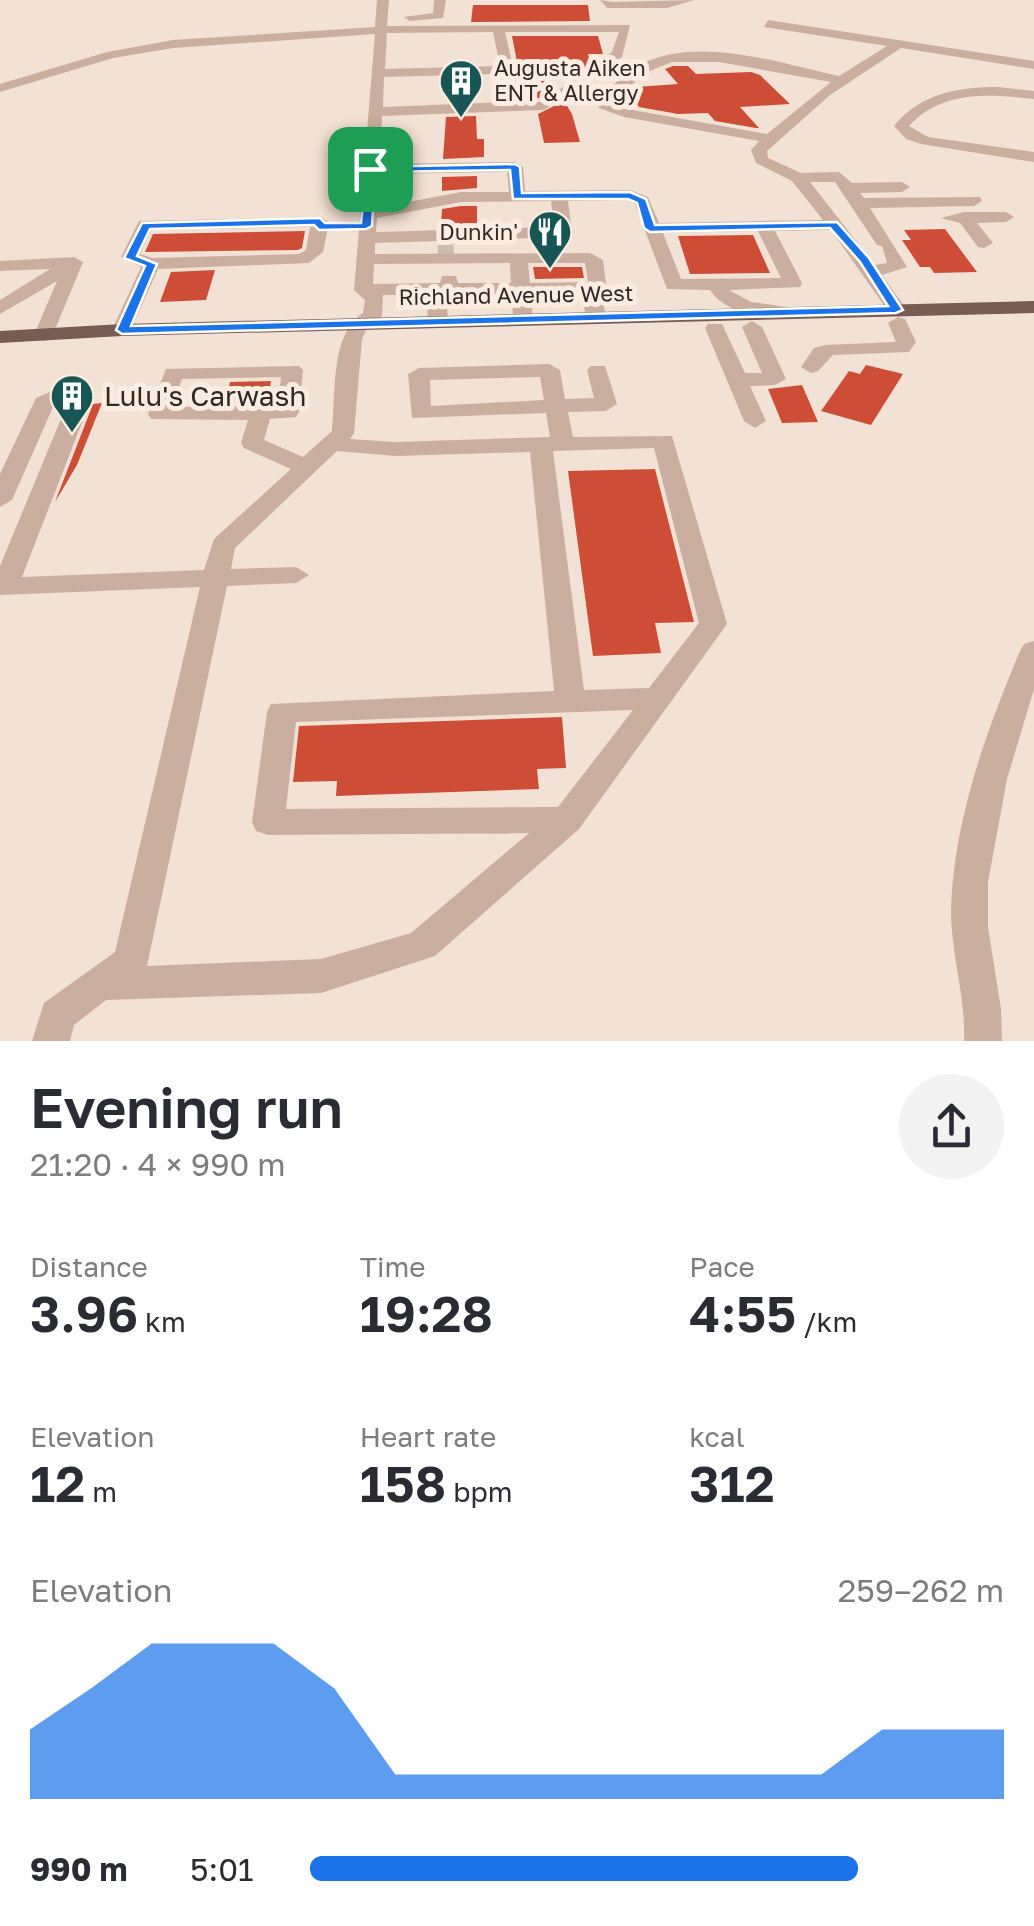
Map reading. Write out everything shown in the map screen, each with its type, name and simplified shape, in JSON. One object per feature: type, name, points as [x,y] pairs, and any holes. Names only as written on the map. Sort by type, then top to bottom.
[{"type":"main road","name":"Richland Avenue West","points":[[0,351],[355,332],[442,305],[522,303],[596,318],[788,312],[1034,320]]},
{"type":"main road","name":"Richland Avenue West","points":[[6,337],[122,330],[355,332],[752,327],[891,314],[1034,307]]},
{"type":"street","points":[[0,88],[140,48],[277,38],[439,16],[440,0]]},
{"type":"street","points":[[606,3],[610,14],[650,14],[650,5],[688,0]]},
{"type":"street","points":[[376,112],[544,106],[618,54],[626,28],[498,28],[382,21]]},
{"type":"street","points":[[363,291],[364,260],[350,226],[370,169],[381,73],[382,21]]},
{"type":"street","points":[[768,24],[1034,65]]},
{"type":"street","points":[[498,28],[515,106]]},
{"type":"street","points":[[811,366],[821,352],[832,349],[902,348],[906,342],[872,271],[854,246],[798,178],[762,160],[759,150],[842,80],[900,44]]},
{"type":"street","points":[[770,138],[637,116],[604,105],[603,100],[656,62],[668,60],[728,59],[842,80]]},
{"type":"street","points":[[381,73],[507,70]]},
{"type":"street","points":[[1034,95],[1000,91],[957,93],[919,108],[901,126],[905,132],[926,141],[1034,157]]},
{"type":"street","points":[[370,169],[515,167],[530,233]]},
{"type":"street","points":[[798,178],[839,177],[898,267],[872,271]]},
{"type":"street","points":[[650,228],[835,227],[858,203],[902,187]]},
{"type":"street","points":[[364,260],[410,259],[509,234],[563,232],[559,196]]},
{"type":"street","points":[[363,291],[411,289],[442,305],[522,303],[592,288],[597,285],[597,264],[590,258],[490,259],[350,226],[320,222],[146,225],[130,258],[152,264],[304,260],[350,226],[423,209],[559,196],[639,198],[670,282],[717,289],[793,283],[764,226]]},
{"type":"street","points":[[858,203],[969,209],[1006,216]]},
{"type":"street","points":[[423,209],[444,250],[442,305]]},
{"type":"street","points":[[969,209],[984,243]]},
{"type":"street","points":[[835,227],[840,250],[891,314]]},
{"type":"street","points":[[509,234],[522,303]]},
{"type":"street","points":[[410,259],[411,289]]},
{"type":"street","points":[[0,266],[74,262]]},
{"type":"street","points":[[0,308],[74,262]]},
{"type":"street","points":[[44,335],[74,262]]},
{"type":"street","points":[[122,330],[152,264]]},
{"type":"street","points":[[592,288],[596,318]]},
{"type":"street","points":[[717,289],[744,306],[788,312]]},
{"type":"street","points":[[692,315],[714,302],[717,289]]},
{"type":"street","points":[[51,1041],[57,1014],[131,961],[223,545],[343,433],[355,332],[372,316],[375,298],[363,291]]},
{"type":"street","points":[[0,316],[54,314]]},
{"type":"street","points":[[738,380],[775,378],[752,327]]},
{"type":"street","points":[[715,328],[755,421]]},
{"type":"street","points":[[292,370],[288,412],[262,412],[159,414],[173,373],[292,370]]},
{"type":"street","points":[[570,701],[552,444],[556,409],[549,370],[419,374],[420,413],[556,409],[606,404],[598,370]]},
{"type":"street","points":[[0,500],[44,403],[60,394],[77,394],[83,400],[54,471],[55,490],[10,586],[296,575]]},
{"type":"street","points":[[262,412],[252,443],[306,467]]},
{"type":"street","points":[[100,984],[322,976],[422,945],[567,820],[713,624],[664,441],[396,449],[331,444]]},
{"type":"street","points":[[983,1041],[968,910],[972,860],[1009,720],[1034,651]]},
{"type":"street","points":[[567,820],[268,822],[282,712],[658,698]]},
{"type":"building","points":[[473,5],[588,5],[590,21],[471,22]]},
{"type":"building","points":[[512,36],[598,36],[603,54],[588,54],[591,64],[568,79],[553,80],[557,87],[540,98],[524,98]]},
{"type":"building","points":[[688,66],[696,74],[751,72],[760,75],[790,104],[740,107],[759,128],[715,121],[708,113],[678,114],[639,107],[629,92],[635,87],[678,84],[665,69]]},
{"type":"building","points":[[564,101],[580,142],[544,143],[538,114]]},
{"type":"building","points":[[476,116],[477,139],[484,139],[484,157],[443,159],[446,117]]},
{"type":"building","points":[[477,176],[477,188],[442,191],[442,177]]},
{"type":"building","points":[[477,206],[477,225],[441,226],[442,209]]},
{"type":"building","points":[[945,229],[977,272],[934,273],[930,267],[920,267],[902,240],[911,240],[904,230]]},
{"type":"building","points":[[305,231],[302,248],[298,250],[145,252],[153,234]]},
{"type":"building","points":[[753,235],[770,273],[690,274],[678,236]]},
{"type":"building","name":"Dunkin'","points":[[533,267],[582,267],[584,278],[535,279]]},
{"type":"building","points":[[215,270],[206,300],[160,302],[171,272]]},
{"type":"building","points":[[866,365],[903,374],[871,425],[821,411],[849,371],[860,374]]},
{"type":"building","points":[[271,381],[268,402],[226,402],[230,382]]},
{"type":"building","points":[[802,385],[818,422],[782,423],[768,389]]},
{"type":"building","points":[[102,403],[77,465],[55,502],[93,404]]},
{"type":"building","points":[[655,469],[694,622],[655,623],[661,653],[593,656],[568,471]]},
{"type":"building","points":[[562,717],[566,768],[537,769],[539,789],[336,796],[337,781],[293,782],[299,726]]},
{"type":"tunnel","points":[[438,253],[461,252]]},
{"type":"place","name":"Augusta Aiken ENT & Allergy","points":[[461,119]]},
{"type":"place","name":"Dunkin'","points":[[550,270]]},
{"type":"place","name":"Lulu's Carwash","points":[[72,434]]},
{"type":"route","points":[[515,167],[517,196],[620,194],[639,198],[650,228],[833,224],[865,260],[896,310],[122,330],[152,264],[130,258],[146,225],[320,222],[319,227],[366,226],[370,169],[515,167]]}]
